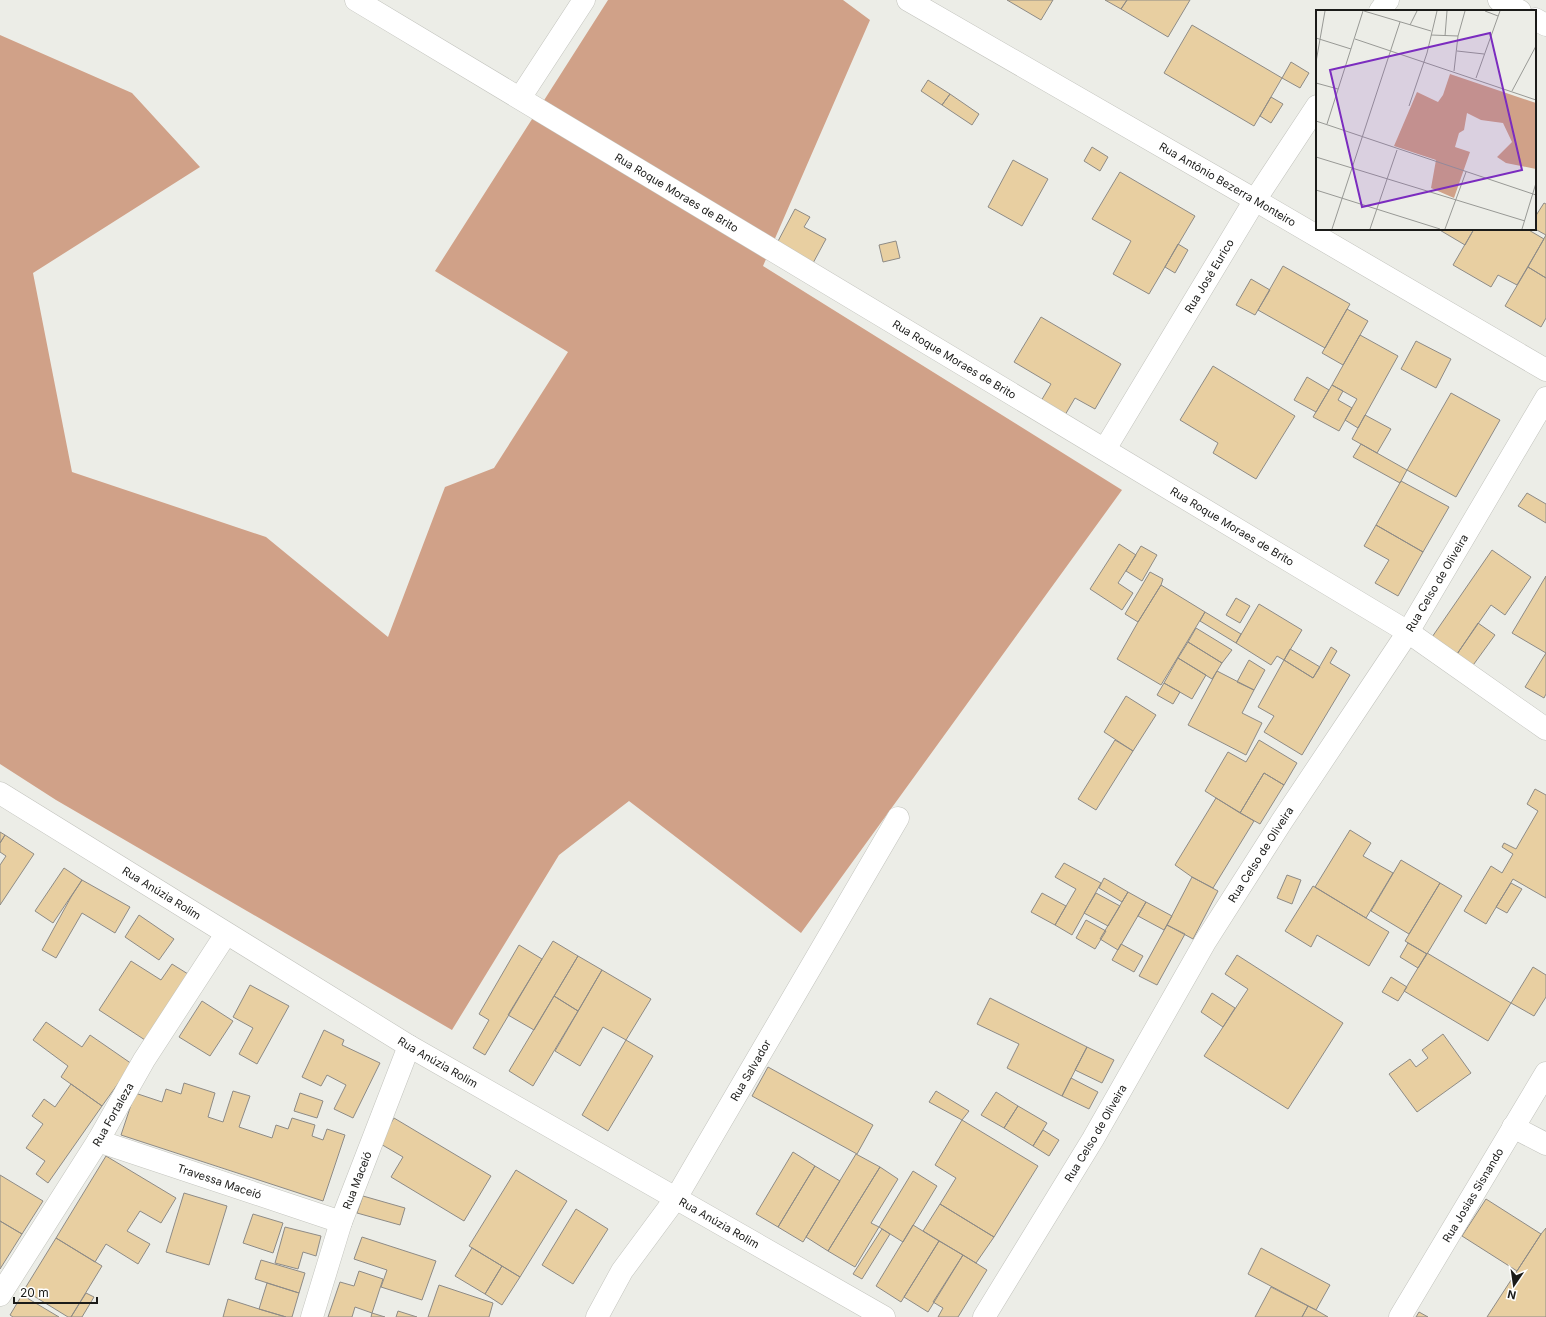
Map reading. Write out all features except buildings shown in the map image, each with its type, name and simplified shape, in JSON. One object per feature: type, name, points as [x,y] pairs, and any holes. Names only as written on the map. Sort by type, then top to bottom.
[{"type":"street","name":"Rua Roque Moraes de Brito","points":[[356,0],[1408,632],[1546,729]]},
{"type":"street","points":[[520,98],[584,0]]},
{"type":"street","name":"Rua Antônio Bezerra Monteiro","points":[[908,0],[1546,370]]},
{"type":"street","points":[[1381,10],[1388,0]]},
{"type":"street","points":[[1499,0],[1518,10]]},
{"type":"street","points":[[1536,19],[1546,24]]},
{"type":"street","name":"Rua José Eurico","points":[[1105,449],[1255,200],[1316,108]]},
{"type":"street","name":"Rua Celso de Oliveira","points":[[984,1317],[1093,1139],[1204,942],[1282,821],[1408,632],[1546,398]]},
{"type":"street","name":"Rua Anúzia Rolim","points":[[0,793],[409,1046],[884,1317]]},
{"type":"street","name":"Rua Salvador","points":[[597,1317],[622,1271],[676,1198],[898,818]]},
{"type":"street","name":"Rua Fortaleza","points":[[0,1295],[98,1141],[144,1060],[226,934]]},
{"type":"street","name":"Rua Maceió","points":[[312,1317],[341,1222],[409,1046]]},
{"type":"street","name":"Rua Josias Sisnando","points":[[1400,1317],[1546,1073]]},
{"type":"street","points":[[1513,1127],[1546,1144]]},
{"type":"street","name":"Travessa Maceió","points":[[98,1141],[341,1222]]},
{"type":"shaded area","points":[[608,0],[843,0],[870,20],[763,266],[1122,490],[801,933],[629,801],[559,855],[452,1030],[56,800],[0,764],[0,35],[132,93],[200,167],[33,273],[72,472],[266,537],[388,637],[445,487],[494,468],[568,352],[435,271]]}]
